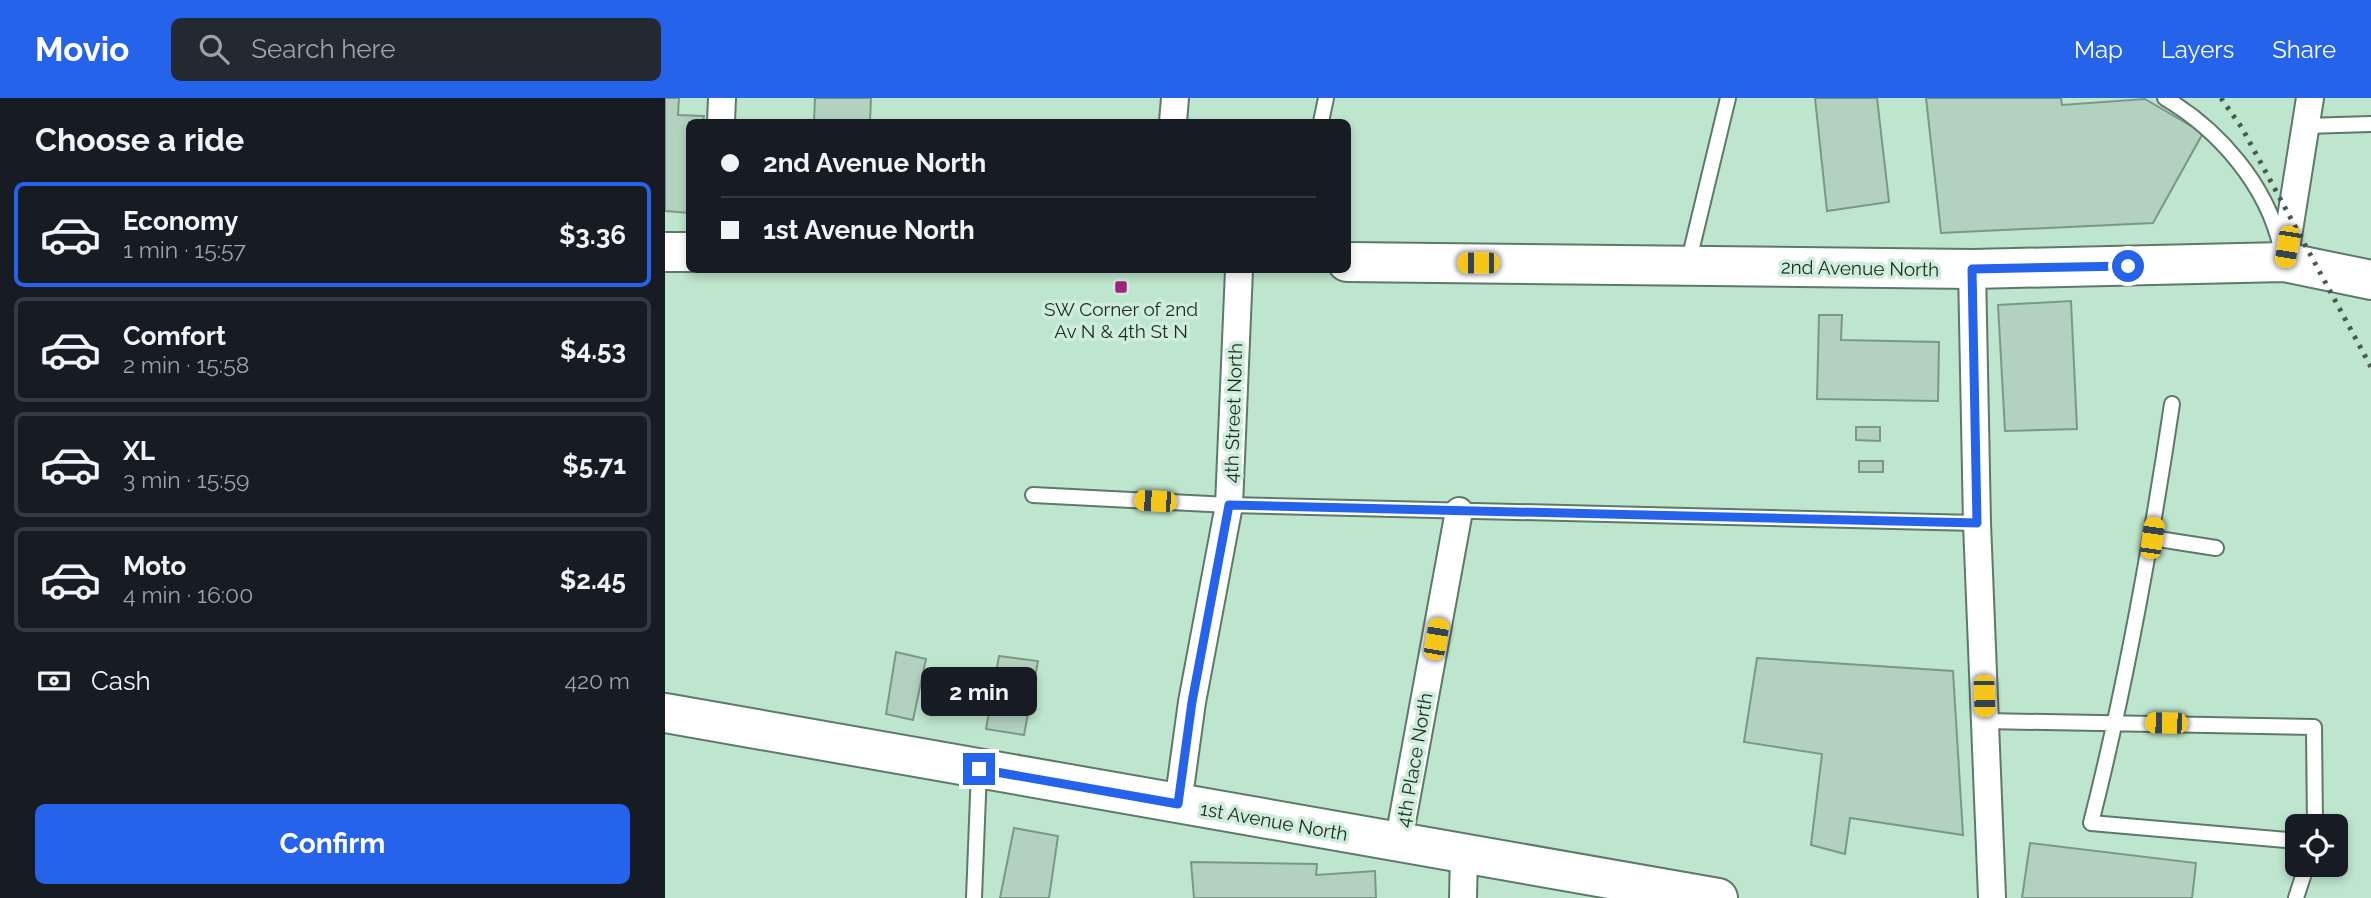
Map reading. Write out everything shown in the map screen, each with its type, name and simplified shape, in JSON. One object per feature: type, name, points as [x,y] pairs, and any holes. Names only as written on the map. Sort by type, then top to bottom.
[{"type":"street","points":[[721,119],[722,98]]},
{"type":"street","points":[[1173,119],[1175,98]]},
{"type":"street","points":[[2284,262],[2310,98]]},
{"type":"street","points":[[665,252],[686,252]]},
{"type":"street","name":"2nd Avenue North","points":[[1351,262],[1972,269],[2284,262],[2371,280]]},
{"type":"street","points":[[1972,269],[1977,523],[1992,898]]},
{"type":"street","name":"4th Street North","points":[[1178,804],[1192,702],[1229,505],[1239,273]]},
{"type":"street","name":"4th Place North","points":[[1398,844],[1459,511]]},
{"type":"street","name":"1st Avenue North","points":[[665,713],[1398,844],[1464,852],[1718,898]]},
{"type":"street","points":[[1463,898],[1464,852]]},
{"type":"lane","points":[[1322,119],[1327,98]]},
{"type":"lane","points":[[1688,266],[1728,98]]},
{"type":"lane","points":[[2165,98],[2197,117],[2247,173],[2269,213],[2284,262]]},
{"type":"lane","points":[[2305,126],[2371,124]]},
{"type":"lane","points":[[2172,404],[2152,538],[2116,722],[2091,823],[2285,840]]},
{"type":"lane","points":[[1033,495],[1229,505],[1977,523]]},
{"type":"lane","points":[[2152,538],[2215,548]]},
{"type":"lane","points":[[1985,721],[2314,727],[2315,814]]},
{"type":"lane","points":[[974,898],[979,769]]},
{"type":"lane","points":[[2296,898],[2303,877]]},
{"type":"shaded area","points":[[665,98],[2371,98],[2371,898],[665,898]]},
{"type":"building","points":[[665,98],[679,98],[678,115],[704,116],[704,119],[686,119],[686,213],[665,211]]},
{"type":"building","points":[[815,98],[871,98],[870,119],[814,119]]},
{"type":"building","points":[[1815,98],[1877,98],[1889,202],[1827,211]]},
{"type":"building","points":[[1926,98],[2061,98],[2062,105],[2145,99],[2203,133],[2153,223],[1941,233]]},
{"type":"building","points":[[2071,301],[2077,429],[2005,431],[1998,305]]},
{"type":"building","points":[[1819,315],[1842,315],[1841,340],[1939,342],[1938,401],[1817,399]]},
{"type":"building","points":[[1856,427],[1880,427],[1880,441],[1856,440]]},
{"type":"building","points":[[1859,461],[1883,461],[1883,472],[1859,472]]},
{"type":"building","points":[[896,652],[926,659],[913,720],[886,714]]},
{"type":"building","points":[[999,656],[1038,661],[1024,735],[986,729]]},
{"type":"building","points":[[1757,658],[1953,671],[1963,835],[1850,818],[1845,854],[1811,845],[1822,754],[1744,742]]},
{"type":"building","points":[[1014,828],[1058,836],[1049,898],[1000,898]]},
{"type":"building","points":[[2030,843],[2196,863],[2192,898],[2022,898]]},
{"type":"building","points":[[1191,862],[1317,864],[1316,875],[1375,871],[1376,898],[1194,898]]},
{"type":"railway","points":[[2221,98],[2242,128],[2371,367]]},
{"type":"place","name":"SW Corner of 2nd Av N & 4th St N","points":[[1121,287]]},
{"type":"route","points":[[979,769],[1178,804],[1192,702],[1229,505],[1977,523],[1972,269],[2128,266]]}]
